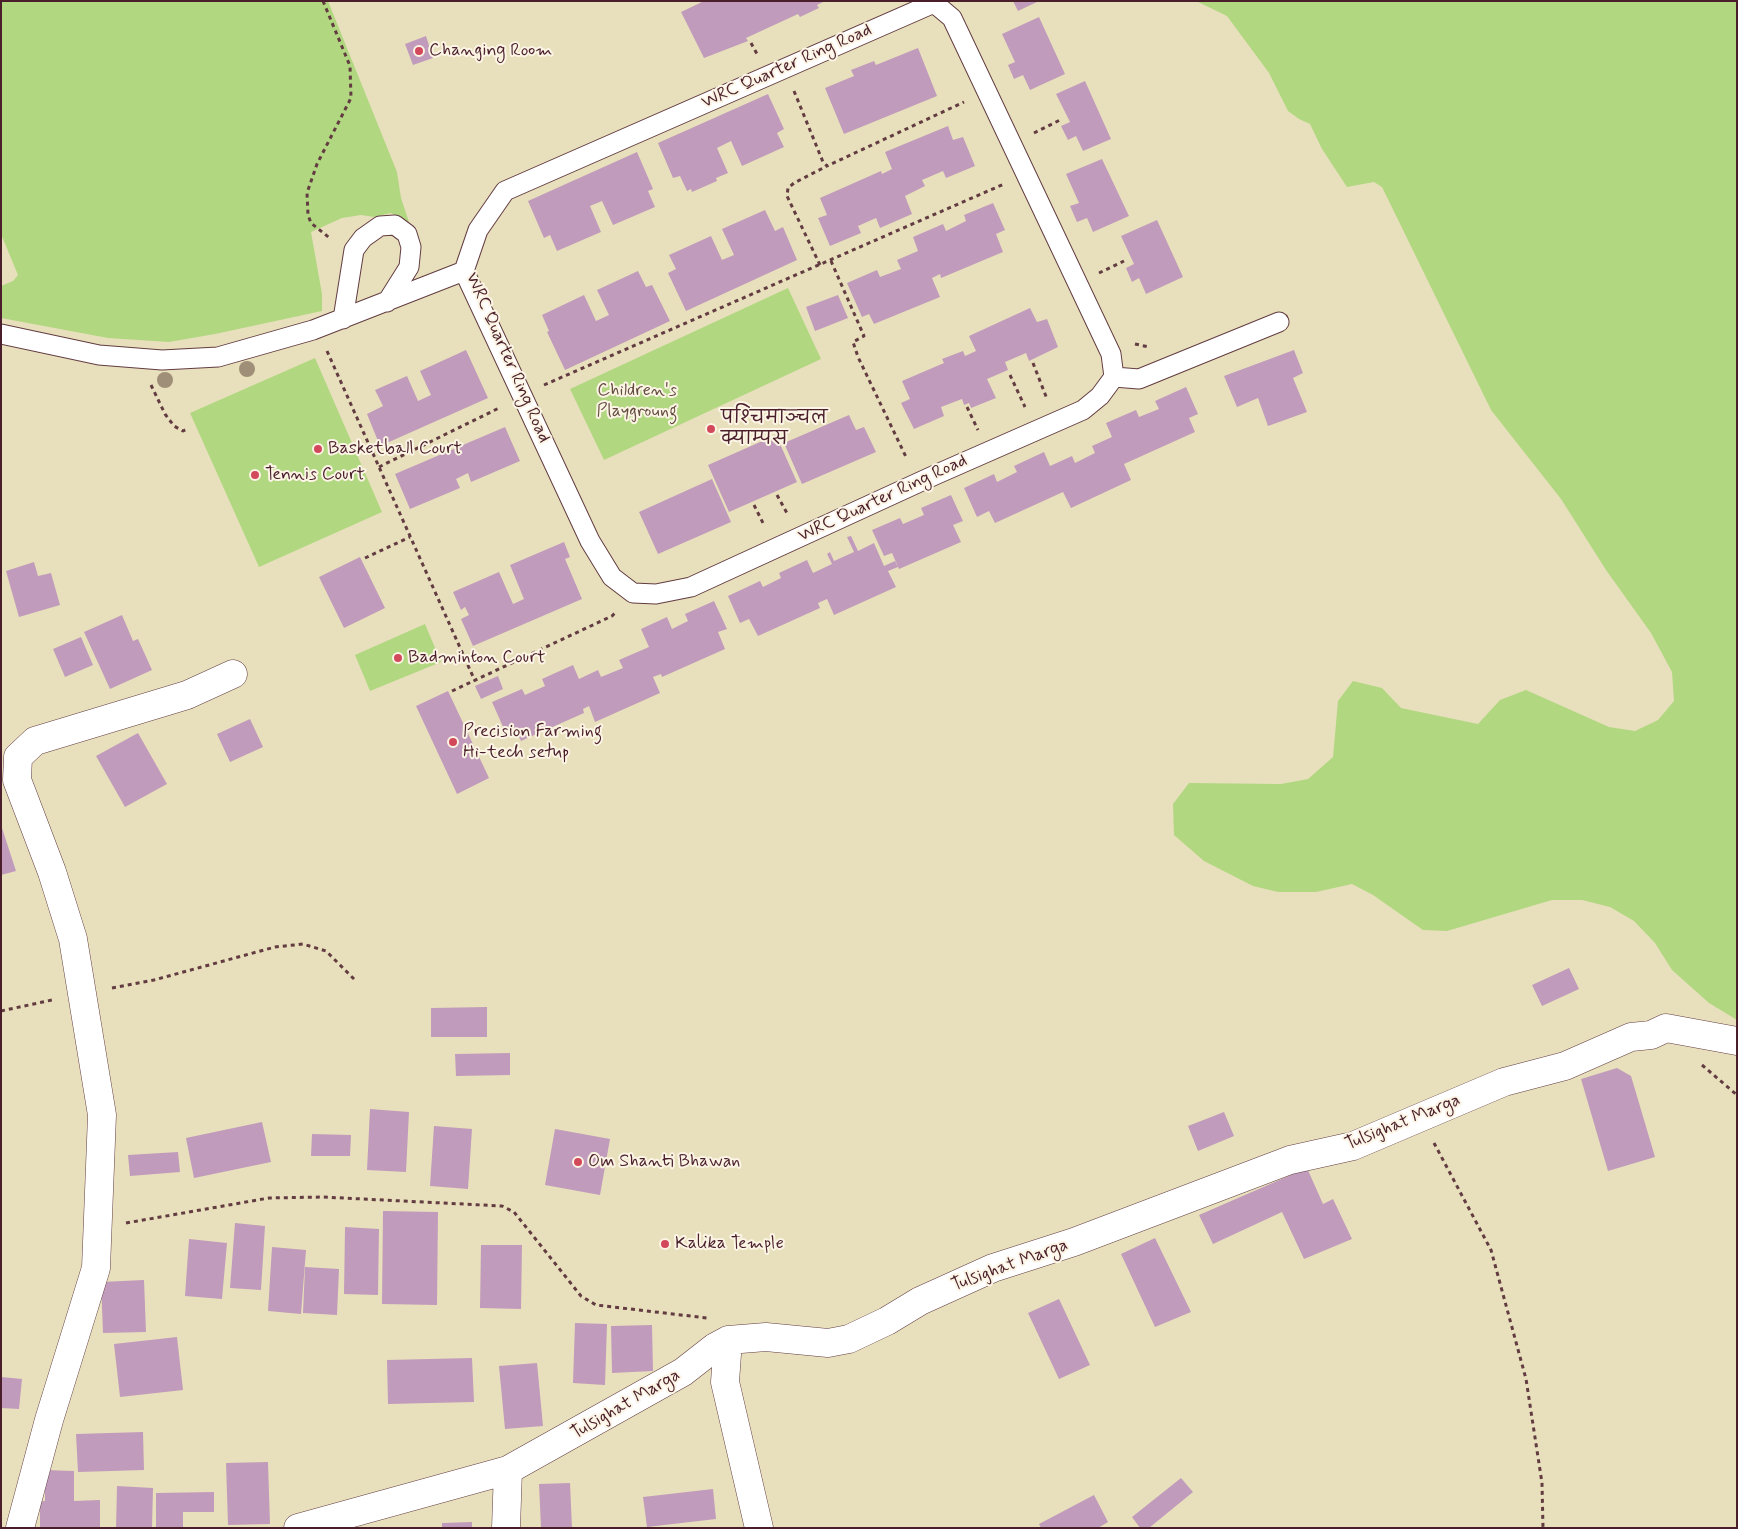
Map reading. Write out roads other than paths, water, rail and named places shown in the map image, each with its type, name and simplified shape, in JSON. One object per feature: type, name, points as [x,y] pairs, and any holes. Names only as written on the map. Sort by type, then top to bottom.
[{"type":"street","points":[[20,1528],[49,1420],[96,1268],[102,1115],[73,939],[52,872],[17,780],[18,757],[35,741],[187,695],[233,674]]},
{"type":"street","name":"Tulsighat Marga","points":[[298,1528],[508,1470],[683,1372],[715,1347],[728,1340],[766,1337],[828,1343],[849,1339],[887,1321],[920,1301],[993,1268],[1074,1242],[1290,1160],[1353,1146],[1419,1116],[1504,1082],[1565,1066],[1631,1037],[1651,1035],[1666,1028],[1737,1040]]},
{"type":"street","points":[[728,1340],[725,1382],[759,1528]]},
{"type":"street","points":[[506,1528],[508,1470]]},
{"type":"lane","name":"WRC Quarter Ring Road","points":[[934,2],[952,18],[1111,354],[1114,377],[1100,396],[1083,410],[934,475],[691,587],[656,594],[633,594],[612,577],[590,542],[464,272],[478,230],[505,191],[934,2]]},
{"type":"lane","points":[[343,319],[354,250],[363,238],[380,226],[395,225],[407,234],[411,246],[409,267],[387,302]]},
{"type":"lane","points":[[1,334],[99,356],[162,360],[218,356],[313,330],[464,272]]},
{"type":"lane","points":[[1114,377],[1139,380],[1279,322]]},
{"type":"place","name":"Changing Room","points":[[419,51]]},
{"type":"place","name":"पश्‍चिमाञ्‍चल क्याम्पस","points":[[711,429]]},
{"type":"place","name":"Basketball Court","points":[[318,449]]},
{"type":"place","name":"Tennis Court","points":[[255,475]]},
{"type":"place","name":"Badminton Court","points":[[398,658]]},
{"type":"place","name":"Precision Farming Hi-tech setup","points":[[453,742]]},
{"type":"place","name":"Om Shanti Bhawan","points":[[578,1162]]},
{"type":"place","name":"Kalika Temple","points":[[665,1244]]},
{"type":"park label","name":"Children's Playgroung","points":[[637,401]]}]
